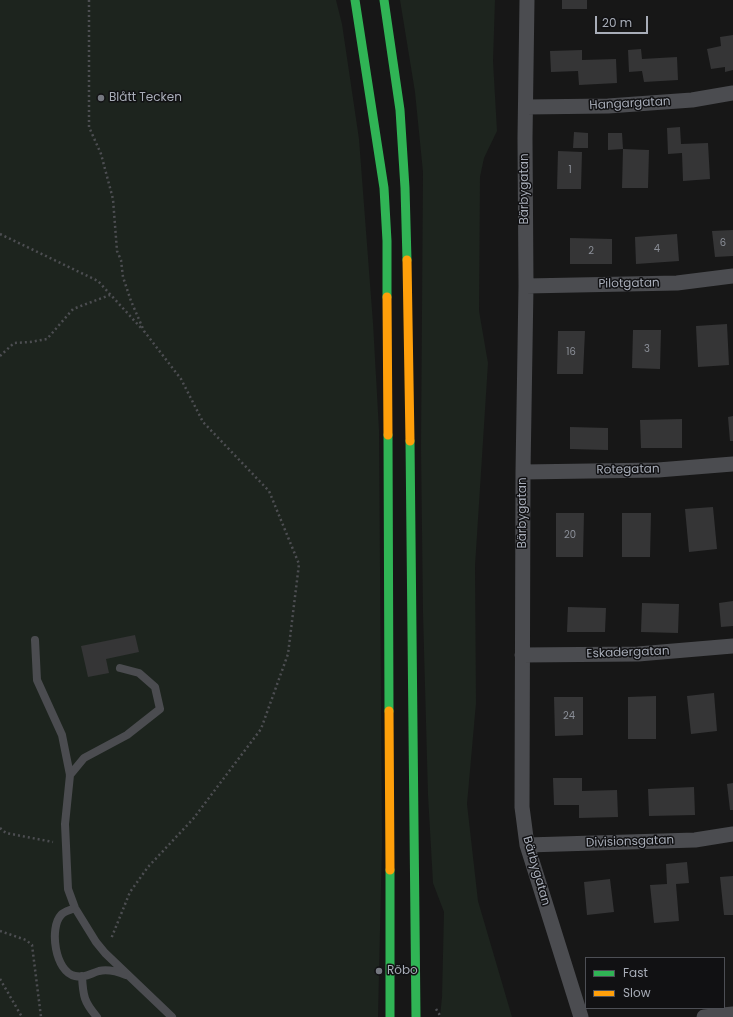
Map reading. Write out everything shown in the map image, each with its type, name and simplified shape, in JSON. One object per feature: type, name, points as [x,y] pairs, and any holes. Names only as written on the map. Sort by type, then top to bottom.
[{"type":"main road","points":[[355,0],[384,188],[387,241],[390,1017]]},
{"type":"main road","points":[[384,0],[400,110],[405,196],[409,317],[416,1017]]},
{"type":"street","name":"Bärbygatan","points":[[527,0],[522,807],[527,846],[581,1017]]},
{"type":"street","name":"Hangargatan","points":[[526,108],[608,106],[692,100],[733,93]]},
{"type":"street","name":"Pilotgatan","points":[[526,286],[677,282],[733,276]]},
{"type":"street","name":"Rotegatan","points":[[523,472],[658,470],[733,464]]},
{"type":"street","name":"Eskadergatan","points":[[522,655],[638,654],[733,646]]},
{"type":"street","name":"Divisionsgatan","points":[[527,846],[695,840],[733,834]]},
{"type":"street","points":[[704,1017],[733,1014]]},
{"type":"lane","points":[[35,640],[37,680],[62,735],[70,775],[65,824],[68,889],[75,908],[96,942],[105,953],[172,1017]]},
{"type":"lane","points":[[70,775],[84,758],[127,735],[160,709],[154,687],[139,673],[120,668]]},
{"type":"lane","points":[[75,908],[62,914],[56,924],[54,936],[59,961],[65,971],[74,976],[87,976],[99,971],[113,970],[130,976]]},
{"type":"lane","points":[[82,976],[83,992],[87,1005],[97,1017]]},
{"type":"path","points":[[89,0],[89,127],[102,154],[113,199],[117,250],[121,260],[123,278],[144,331]]},
{"type":"path","points":[[0,234],[98,281],[144,331],[182,379],[203,422],[269,491],[299,564],[288,654],[261,729],[193,819],[148,867],[130,892],[105,953]]},
{"type":"path","points":[[0,356],[14,343],[30,342],[47,338],[73,309],[110,295]]},
{"type":"path","points":[[0,828],[6,833],[48,841],[66,842]]},
{"type":"path","points":[[0,931],[26,940],[32,946],[41,1017]]},
{"type":"path","points":[[0,979],[22,1017]]},
{"type":"path","points":[[434,1007],[441,1017]]},
{"type":"shaded area","points":[[0,0],[336,0],[342,24],[359,139],[373,323],[379,430],[382,843],[378,1017],[0,1017]]},
{"type":"shaded area","points":[[400,0],[495,0],[493,61],[497,131],[484,158],[480,177],[479,311],[488,363],[475,566],[476,703],[467,804],[478,901],[512,1017],[440,1017],[442,997],[444,912],[433,883],[428,795],[423,613],[421,448],[423,172],[415,92]]},
{"type":"building","points":[[562,0],[587,0],[587,9],[562,9]]},
{"type":"building","points":[[733,35],[733,70],[725,72],[725,67],[711,69],[707,49],[721,46],[720,37]]},
{"type":"building","points":[[641,49],[642,59],[677,57],[678,80],[644,82],[642,71],[629,72],[628,50]]},
{"type":"building","points":[[582,50],[582,60],[616,59],[617,83],[579,85],[578,71],[551,72],[550,51]]},
{"type":"building","points":[[680,127],[681,144],[708,143],[710,179],[683,181],[682,153],[668,154],[667,128]]},
{"type":"building","points":[[574,132],[588,133],[588,148],[573,148]]},
{"type":"building","points":[[608,133],[622,133],[623,149],[608,150]]},
{"type":"building","points":[[623,149],[649,150],[648,188],[622,188]]},
{"type":"building","points":[[558,151],[582,152],[581,189],[557,189]]},
{"type":"building","points":[[733,230],[733,256],[715,257],[712,231]]},
{"type":"building","points":[[677,234],[679,261],[636,264],[635,237]]},
{"type":"building","points":[[570,238],[612,239],[612,264],[570,264]]},
{"type":"building","points":[[727,324],[729,365],[698,367],[696,326]]},
{"type":"building","points":[[633,330],[661,330],[660,369],[632,368]]},
{"type":"building","points":[[558,331],[585,331],[583,374],[557,374]]},
{"type":"building","points":[[733,416],[733,441],[730,441],[728,417]]},
{"type":"building","points":[[682,419],[682,448],[641,448],[640,420]]},
{"type":"building","points":[[570,427],[608,428],[608,450],[570,449]]},
{"type":"building","points":[[713,507],[717,549],[689,552],[685,509]]},
{"type":"building","points":[[556,513],[584,513],[583,557],[556,557]]},
{"type":"building","points":[[622,513],[651,513],[650,557],[622,557]]},
{"type":"building","points":[[733,601],[733,626],[721,627],[719,603]]},
{"type":"building","points":[[642,603],[679,604],[678,633],[641,632]]},
{"type":"building","points":[[568,607],[606,608],[605,632],[567,632]]},
{"type":"building","points":[[135,635],[139,652],[106,659],[109,673],[88,677],[81,646]]},
{"type":"building","points":[[714,693],[717,731],[691,734],[687,696]]},
{"type":"building","points":[[656,696],[656,739],[628,739],[628,697]]},
{"type":"building","points":[[554,697],[583,697],[583,735],[555,736]]},
{"type":"building","points":[[553,778],[582,778],[582,791],[617,790],[618,817],[579,818],[579,805],[554,805]]},
{"type":"building","points":[[733,783],[733,810],[730,810],[727,784]]},
{"type":"building","points":[[694,787],[695,815],[649,816],[648,789]]},
{"type":"building","points":[[687,862],[689,883],[676,884],[679,921],[654,923],[650,885],[667,884],[666,864]]},
{"type":"building","points":[[733,876],[733,915],[724,915],[720,877]]},
{"type":"building","points":[[610,879],[614,912],[587,915],[584,882]]},
{"type":"traffic: fast","points":[[355,0],[384,188],[387,241],[387,297]]},
{"type":"traffic: fast","points":[[384,0],[400,110],[405,188],[407,260]]},
{"type":"traffic: fast","points":[[388,435],[389,711]]},
{"type":"traffic: fast","points":[[410,441],[416,1017]]},
{"type":"traffic: fast","points":[[390,870],[390,1017]]},
{"type":"traffic: slow","points":[[407,260],[410,441]]},
{"type":"traffic: slow","points":[[387,297],[388,435]]},
{"type":"traffic: slow","points":[[389,711],[390,870]]},
{"type":"place","name":"Blått Tecken","points":[[101,98]]},
{"type":"place","name":"Röbo","points":[[379,971]]}]
